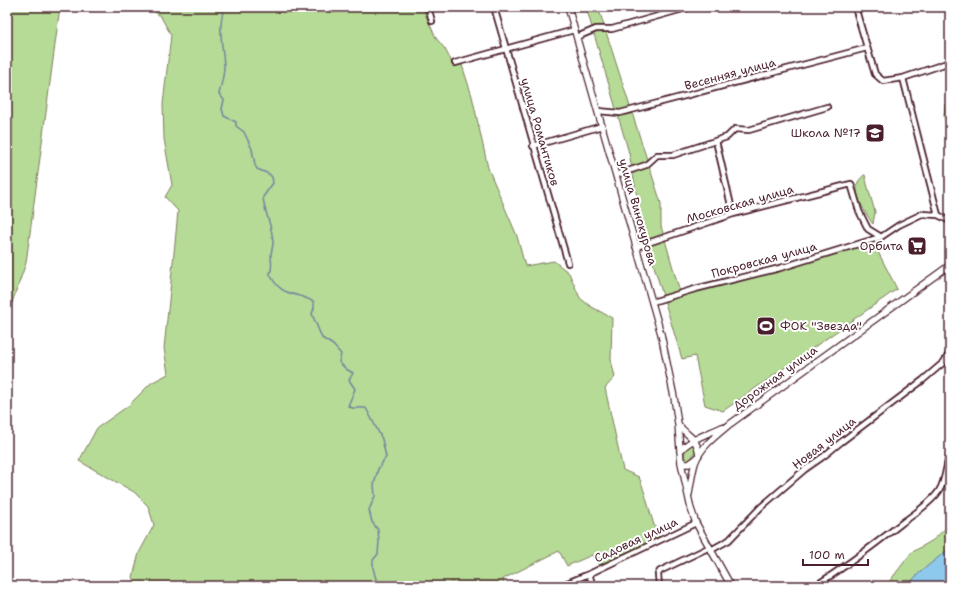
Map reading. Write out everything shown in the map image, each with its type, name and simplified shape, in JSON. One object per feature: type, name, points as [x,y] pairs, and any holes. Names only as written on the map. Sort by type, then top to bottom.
[{"type":"main road","name":"улица Винокурова","points":[[568,7],[652,302],[669,367],[678,424]]},
{"type":"main road","name":"Дорожная улица","points":[[730,424],[950,265]]},
{"type":"main road","points":[[678,424],[695,440],[697,444],[698,457]]},
{"type":"main road","name":"Садовая улица","points":[[678,424],[681,460],[688,498],[696,523]]},
{"type":"main road","points":[[680,451],[695,440],[730,424]]},
{"type":"main road","points":[[681,460],[685,464],[689,464],[698,457],[713,437],[730,424]]},
{"type":"main road","name":"Садовая улица","points":[[688,498],[693,470],[698,457]]},
{"type":"main road","points":[[696,523],[731,586]]},
{"type":"street","points":[[428,7],[432,21]]},
{"type":"street","name":"улица Романтиков","points":[[494,7],[568,263]]},
{"type":"street","points":[[577,37],[596,30],[612,29],[690,7]]},
{"type":"street","points":[[855,7],[875,74],[883,81],[903,78],[950,62]]},
{"type":"street","points":[[455,63],[574,30]]},
{"type":"street","name":"Весенняя улица","points":[[598,111],[620,113],[867,48]]},
{"type":"street","points":[[903,78],[938,215],[950,221]]},
{"type":"street","points":[[616,175],[646,165],[657,155],[674,155],[727,137],[736,130],[749,130],[827,107]]},
{"type":"street","points":[[533,146],[602,126]]},
{"type":"street","points":[[716,141],[733,214]]},
{"type":"street","name":"Московская улица","points":[[636,247],[733,214],[851,184],[859,211],[868,229],[880,237]]},
{"type":"street","name":"Покровская улица","points":[[652,302],[691,290],[780,268],[880,237],[899,225],[922,214],[938,215]]},
{"type":"street","name":"Новая улица","points":[[710,548],[729,540],[761,507],[804,470],[888,407],[944,362],[950,352]]},
{"type":"street","points":[[815,586],[851,562],[934,497],[942,484],[950,453]]},
{"type":"street","name":"Садовая улица","points":[[560,586],[589,574],[696,523]]},
{"type":"street","points":[[659,586],[658,574],[660,571],[710,548]]},
{"type":"street","points":[[589,574],[593,586]]},
{"type":"green space","points":[[7,7],[60,7],[26,263],[7,317]]},
{"type":"green space","points":[[149,7],[422,7],[436,38],[445,49],[454,67],[462,65],[472,96],[488,168],[517,236],[525,266],[554,261],[569,273],[580,298],[590,306],[612,318],[611,360],[615,377],[605,388],[623,470],[639,477],[659,537],[600,565],[592,555],[567,566],[559,551],[503,579],[505,586],[456,586],[452,582],[444,586],[137,586],[133,577],[139,553],[154,525],[148,506],[134,492],[79,461],[97,428],[128,406],[151,383],[168,374],[164,348],[178,211],[165,197],[172,185],[164,139],[163,104],[171,35],[161,17]]},
{"type":"green space","name":"ФОК \"Звезда\"","points":[[586,7],[598,7],[661,203],[661,226],[681,296],[780,270],[871,242],[873,242],[897,289],[723,411],[705,405],[695,356],[682,359],[644,233],[629,153]]},
{"type":"green space","points":[[950,103],[950,138],[944,116],[945,104]]},
{"type":"green space","points":[[864,175],[875,212],[873,224],[861,204],[857,193],[858,182]]},
{"type":"green space","points":[[692,444],[695,446],[695,451],[690,461],[687,462],[685,459],[685,452]]},
{"type":"green space","points":[[950,522],[950,548],[919,573],[907,586],[886,586],[911,553],[933,540],[947,527]]},
{"type":"water","points":[[950,548],[950,580],[942,586],[907,586],[919,573]]},
{"type":"waterway","points":[[225,7],[221,21],[224,70],[219,94],[224,100],[222,109],[224,116],[236,122],[236,126],[244,132],[252,149],[257,169],[269,174],[272,177],[273,183],[263,197],[273,237],[271,255],[272,267],[270,274],[274,282],[284,291],[314,302],[312,314],[322,338],[333,345],[341,354],[339,362],[353,373],[349,380],[355,389],[348,406],[352,408],[366,408],[382,439],[386,457],[378,469],[374,485],[375,496],[369,510],[372,522],[378,530],[379,541],[378,554],[373,560],[373,568],[376,579],[374,586]]},
{"type":"place","name":"Школа №17","points":[[875,133]]},
{"type":"place","name":"Орбита","points":[[917,246]]},
{"type":"place","name":"ФОК \"Звезда\"","points":[[766,326]]}]
